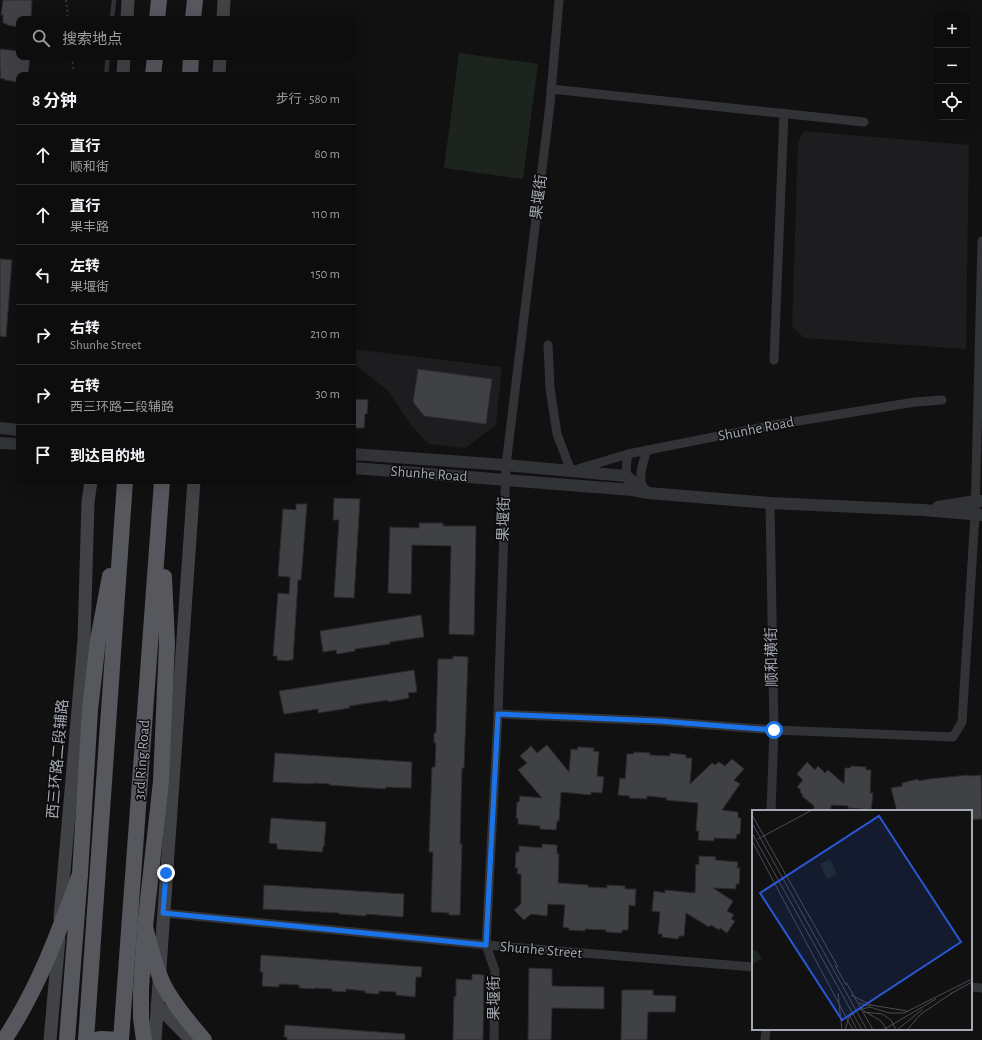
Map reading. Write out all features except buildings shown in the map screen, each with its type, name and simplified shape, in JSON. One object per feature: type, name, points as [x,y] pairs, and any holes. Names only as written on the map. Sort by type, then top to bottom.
[{"type":"highway","points":[[157,16],[159,0]]},
{"type":"highway","points":[[194,16],[195,0]]},
{"type":"highway","points":[[154,72],[155,60]]},
{"type":"highway","points":[[190,72],[191,60]]},
{"type":"highway","points":[[86,1040],[125,484]]},
{"type":"highway","name":"3rd Ring Road","points":[[121,1040],[162,484]]},
{"type":"highway","points":[[67,1040],[80,874],[90,710],[98,640],[124,502]]},
{"type":"highway","points":[[144,1040],[141,1018],[141,989],[145,928],[161,781],[167,643],[161,505]]},
{"type":"highway","points":[[4,1040],[40,976],[80,874]]},
{"type":"highway","points":[[145,928],[152,957],[164,986],[204,1040]]},
{"type":"highway","points":[[94,1040],[121,1040]]},
{"type":"main road","points":[[127,16],[128,0]]},
{"type":"main road","points":[[223,16],[224,0]]},
{"type":"main road","points":[[123,72],[124,60]]},
{"type":"main road","points":[[219,72],[220,60]]},
{"type":"main road","name":"西三环路二段辅路","points":[[50,1040],[84,640],[88,502],[91,484]]},
{"type":"main road","points":[[154,1040],[194,484]]},
{"type":"main road","points":[[157,1005],[192,1040]]},
{"type":"street","name":"果堰街","points":[[494,1040],[494,971],[486,945],[498,714],[506,465],[552,89],[559,0]]},
{"type":"street","points":[[552,89],[864,122]]},
{"type":"street","points":[[774,360],[784,113]]},
{"type":"street","points":[[498,714],[659,721],[774,730],[953,737],[962,722],[979,501],[982,241]]},
{"type":"street","points":[[548,345],[550,388],[557,434],[571,471]]},
{"type":"street","name":"Shunhe Road","points":[[571,471],[628,454],[774,425],[914,402],[942,400]]},
{"type":"street","points":[[0,428],[16,430]]},
{"type":"street","points":[[0,443],[16,444]]},
{"type":"street","points":[[647,450],[643,462],[641,484],[648,493]]},
{"type":"street","name":"Shunhe Road","points":[[356,454],[506,465],[626,476]]},
{"type":"street","points":[[628,454],[626,476],[633,490]]},
{"type":"street","name":"Shunhe Road","points":[[356,468],[633,490],[648,493],[770,503],[923,510],[978,515]]},
{"type":"street","points":[[626,476],[648,493]]},
{"type":"street","name":"Shunhe Road","points":[[923,510],[979,501]]},
{"type":"street","name":"顺和横街","points":[[770,503],[774,730],[771,810]]},
{"type":"street","name":"Shunhe Street","points":[[163,913],[486,945],[752,967]]},
{"type":"street","points":[[972,987],[982,988]]},
{"type":"street","points":[[765,1040],[766,1030]]},
{"type":"lane","points":[[112,16],[114,0]]},
{"type":"lane","points":[[106,72],[108,60]]},
{"type":"lane","points":[[10,1040],[14,1012]]},
{"type":"path","points":[[66,0],[68,16]]},
{"type":"path","points":[[72,60],[74,72]]},
{"type":"shaded area","points":[[459,53],[538,64],[523,179],[444,168]]},
{"type":"shaded area","points":[[804,131],[969,145],[966,349],[804,338],[792,326],[798,142]]},
{"type":"shaded area","points":[[356,349],[502,367],[496,425],[465,448],[429,444],[410,424],[388,391],[356,365]]},
{"type":"route","points":[[166,873],[163,913],[486,945],[498,714],[659,721],[774,730]]}]
